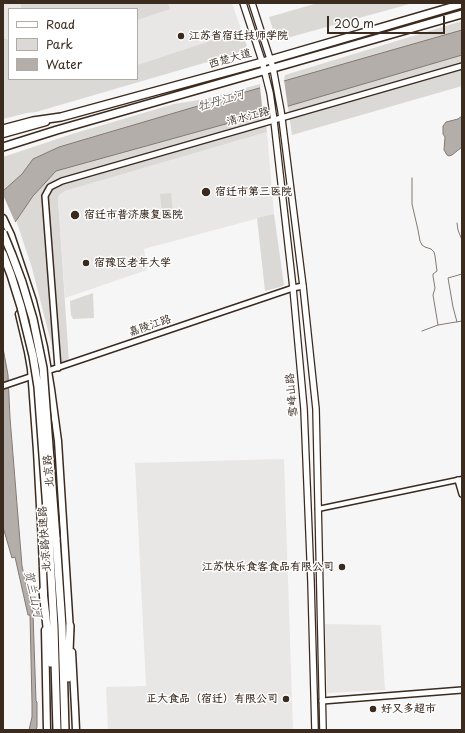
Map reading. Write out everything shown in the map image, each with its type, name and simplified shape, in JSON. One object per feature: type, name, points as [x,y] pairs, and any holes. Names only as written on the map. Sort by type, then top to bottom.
[{"type":"highway","name":"西楚大道","points":[[61,117],[270,60],[462,4]]},
{"type":"highway","points":[[265,70],[462,14]]},
{"type":"highway","name":"西楚大道","points":[[3,149],[65,128],[265,70]]},
{"type":"highway","points":[[3,129],[33,121],[61,117]]},
{"type":"highway","name":"北京路快速路","points":[[3,233],[12,254],[30,311],[43,368],[53,538],[57,730]]},
{"type":"highway","name":"北京路快速路","points":[[3,254],[21,307],[33,356],[38,387],[62,626],[65,730]]},
{"type":"highway","points":[[44,591],[51,657],[54,730]]},
{"type":"highway","points":[[70,626],[68,674],[70,730]]},
{"type":"main road","name":"雪峰山路","points":[[243,3],[265,70],[274,120],[304,409],[315,730]]},
{"type":"main road","name":"雪峰山路","points":[[252,3],[273,68],[282,118],[303,286],[316,409],[323,730]]},
{"type":"main road","name":"西楚大道","points":[[3,134],[61,117]]},
{"type":"main road","name":"北京路","points":[[3,218],[11,235],[35,307],[44,347],[56,420],[76,730]]},
{"type":"main road","name":"北京路","points":[[3,259],[22,324],[28,352],[31,377],[42,543],[47,730]]},
{"type":"street","name":"清水江路","points":[[58,368],[45,196],[50,187],[62,182],[462,66]]},
{"type":"street","name":"嘉陵江路","points":[[3,386],[292,288],[303,286]]},
{"type":"street","points":[[318,509],[460,480],[462,494]]},
{"type":"street","points":[[322,701],[462,690]]},
{"type":"shaded area","name":"江苏省宿迁技师学院","points":[[3,3],[232,3],[241,29],[234,33],[138,65],[138,8],[8,8],[8,40],[3,38]]},
{"type":"shaded area","points":[[267,132],[274,214],[144,249],[147,270],[65,298],[58,199],[59,195],[65,191]]},
{"type":"shaded area","points":[[284,459],[293,730],[108,730],[106,687],[146,686],[135,463]]},
{"type":"shaded area","points":[[325,624],[381,625],[385,690],[327,693]]},
{"type":"green space","points":[[20,3],[168,3],[170,9],[138,20],[138,8],[22,8]]},
{"type":"green space","points":[[318,3],[413,3],[279,40],[275,36],[269,17]]},
{"type":"green space","points":[[462,21],[462,86],[292,135],[284,80],[285,75]]},
{"type":"green space","points":[[241,29],[247,46],[245,51],[36,112],[3,119],[3,38],[8,40],[8,80],[138,80],[138,65],[234,33]]},
{"type":"green space","points":[[260,84],[267,132],[65,191],[59,195],[58,199],[69,362],[61,365],[56,362],[32,268],[17,223],[3,195],[3,157],[72,134],[174,104],[205,99]]},
{"type":"green space","points":[[171,193],[173,212],[162,213],[160,194]]},
{"type":"green space","points":[[274,214],[284,285],[265,291],[257,218]]},
{"type":"green space","points":[[93,293],[94,318],[73,319],[71,315],[70,301]]},
{"type":"water","name":"牡丹江河","points":[[462,30],[462,55],[258,115],[56,171],[33,196],[3,238],[3,191],[22,174],[33,159],[59,147]]},
{"type":"water","points":[[462,116],[462,147],[449,156],[444,150],[445,137],[443,134],[443,126],[446,122],[458,119]]},
{"type":"water","points":[[3,348],[8,375],[22,566],[33,614],[37,702],[36,730],[29,730],[32,717],[30,615],[28,615],[15,557],[12,558],[3,527]]},
{"type":"pier","points":[[284,80],[288,108],[263,115],[260,87]]},
{"type":"pier","points":[[3,195],[16,224],[3,240]]},
{"type":"waterway","points":[[412,178],[412,204],[420,241],[422,245],[431,249],[435,256],[437,271],[433,274],[435,288],[433,295],[438,325]]},
{"type":"waterway","points":[[457,223],[462,240]]},
{"type":"waterway","points":[[457,322],[448,278],[462,274]]},
{"type":"waterway","points":[[422,331],[438,325],[462,321]]},
{"type":"place","name":"江苏省宿迁技师学院","points":[[181,36]]},
{"type":"place","name":"宿迁市第三医院","points":[[206,192]]},
{"type":"place","name":"宿迁市普济康复医院","points":[[75,215]]},
{"type":"place","name":"宿豫区老年大学","points":[[86,263]]},
{"type":"place","name":"江苏快乐食客食品有限公司","points":[[342,567]]},
{"type":"place","name":"正大食品（宿迁）有限公司","points":[[286,699]]},
{"type":"place","name":"好又多超市","points":[[373,709]]},
{"type":"water label","name":"贺兰山河","points":[[33,594]]}]
